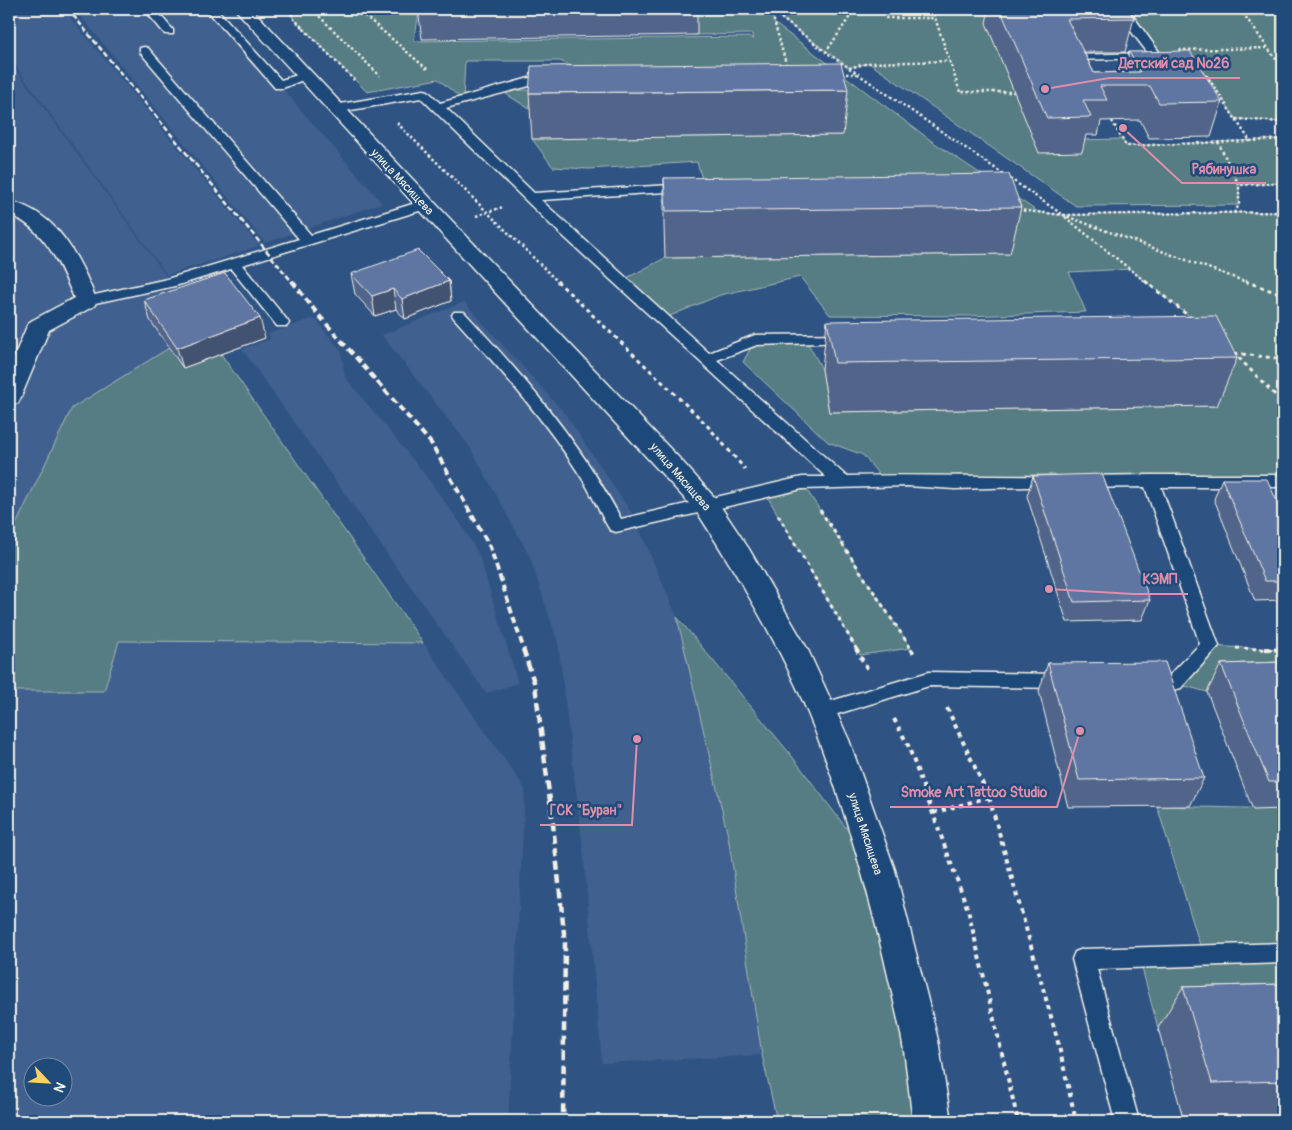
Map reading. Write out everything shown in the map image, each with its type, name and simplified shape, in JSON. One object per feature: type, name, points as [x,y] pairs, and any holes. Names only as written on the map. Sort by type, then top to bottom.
[{"type":"main road","name":"улица Мясищева","points":[[242,9],[304,78],[671,465],[706,504],[739,556],[793,650],[834,740],[878,870],[920,1040],[932,1121]]},
{"type":"main road","points":[[9,207],[20,210],[40,223],[58,240],[86,301],[39,326],[9,397]]},
{"type":"lane","points":[[149,9],[169,32]]},
{"type":"lane","points":[[211,9],[279,85],[304,78]]},
{"type":"lane","points":[[1074,58],[1156,56],[1130,22],[1123,9]]},
{"type":"lane","points":[[144,50],[308,241]]},
{"type":"lane","points":[[437,107],[533,81],[568,81]]},
{"type":"lane","points":[[334,109],[424,94],[530,197],[842,482]]},
{"type":"lane","points":[[530,197],[666,188]]},
{"type":"lane","points":[[86,301],[170,283],[424,205]]},
{"type":"lane","points":[[234,264],[282,323]]},
{"type":"lane","points":[[459,315],[510,372],[556,430],[589,476],[616,526],[802,482],[1283,481]]},
{"type":"lane","points":[[707,359],[755,340],[862,336]]},
{"type":"lane","points":[[1127,682],[1174,683],[1210,646],[1151,482]]},
{"type":"lane","points":[[821,711],[929,679],[1079,681]]},
{"type":"lane","points":[[1127,1121],[1083,959],[1283,953]]},
{"type":"path","points":[[357,9],[463,100]]},
{"type":"path","points":[[770,9],[826,52],[1063,215],[1195,322],[1186,322]]},
{"type":"path","points":[[770,9],[789,76]]},
{"type":"path","points":[[826,52],[855,9]]},
{"type":"path","points":[[889,9],[885,18],[936,18]]},
{"type":"path","points":[[932,9],[960,92],[1014,92]]},
{"type":"path","points":[[1240,9],[1275,58],[1283,64]]},
{"type":"path","points":[[1152,50],[1268,48]]},
{"type":"path","points":[[1275,58],[1283,59]]},
{"type":"path","points":[[849,68],[869,63],[950,61]]},
{"type":"path","points":[[834,74],[858,74]]},
{"type":"path","points":[[1200,76],[1207,76],[1250,141]]},
{"type":"path","points":[[1236,119],[1283,122]]},
{"type":"path","points":[[1112,121],[1126,146],[1283,139]]},
{"type":"path","points":[[1218,142],[1239,185],[1239,205],[1234,212]]},
{"type":"path","points":[[1239,185],[1283,183]]},
{"type":"path","points":[[444,226],[508,205]]},
{"type":"path","points":[[1012,210],[1063,215],[1283,212]]},
{"type":"path","points":[[1063,215],[1283,295]]},
{"type":"path","points":[[1226,346],[1283,403]]},
{"type":"path","points":[[1233,352],[1283,359]]},
{"type":"path","points":[[1210,646],[1283,650]]},
{"type":"path","points":[[932,812],[988,796]]},
{"type":"shaded area","points":[[9,9],[63,9],[259,246],[167,275],[9,57]]},
{"type":"shaded area","points":[[75,9],[213,9],[382,203],[265,243]]},
{"type":"shaded area","points":[[9,60],[186,303],[525,789],[508,1121],[9,1121]]},
{"type":"shaded area","points":[[464,302],[566,415],[634,517],[677,617],[728,836],[762,1055],[602,1063],[583,848],[558,642],[529,555],[470,447],[382,335]]},
{"type":"shaded area","points":[[312,319],[317,321],[341,351],[345,377],[423,472],[461,524],[479,555],[518,683],[486,693],[242,349],[271,339],[268,334]]},
{"type":"green space","points":[[289,9],[1093,9],[1038,26],[1076,140],[1122,139],[1126,146],[1283,139],[1283,183],[1239,185],[1239,205],[1076,206],[869,63],[849,68],[771,11],[774,23],[933,142],[1038,212],[1063,215],[1283,212],[1283,481],[884,481],[863,455],[828,442],[743,362],[755,340],[805,338],[822,369],[829,412],[1217,406],[1195,321],[1130,269],[1069,272],[1086,312],[966,316],[830,315],[800,277],[720,295],[663,319],[621,281],[665,258],[1010,254],[705,189],[697,162],[589,169],[553,167],[532,139],[842,135],[534,112],[500,90],[573,90],[576,68],[560,61],[465,61],[463,100],[438,79],[367,92],[293,18]],"holes":[[[419,13],[697,35],[752,34],[753,40],[751,37],[414,41]]]},
{"type":"green space","points":[[1123,9],[1283,9],[1283,122],[1236,119],[1207,76],[1186,76],[1156,56]]},
{"type":"green space","points":[[169,348],[221,354],[423,643],[119,641],[104,691],[9,691],[9,539],[72,408]]},
{"type":"green space","points":[[802,483],[911,648],[860,655],[764,491]]},
{"type":"green space","points":[[677,617],[791,755],[878,870],[920,1040],[932,1121],[777,1121],[762,1055],[728,836]]},
{"type":"green space","points":[[1210,646],[1283,650],[1283,690],[1207,692],[1174,683]]},
{"type":"green space","points":[[1157,806],[1283,809],[1283,1025],[1158,1028],[1139,957],[1203,955]]},
{"type":"building","points":[[1000,9],[1128,9],[1134,18],[1067,19],[1094,73],[1140,72],[1129,52],[1190,51],[1222,102],[1159,103],[1150,86],[1100,86],[1107,100],[1083,100],[1091,117],[1047,118]]},
{"type":"building","points":[[841,63],[848,90],[529,93],[531,66]]},
{"type":"building","points":[[1009,174],[1021,207],[666,211],[664,178]]},
{"type":"building","points":[[418,250],[449,281],[402,299],[393,289],[372,296],[351,274]]},
{"type":"building","points":[[225,273],[260,318],[177,348],[144,300]]},
{"type":"building","points":[[1216,316],[1237,358],[835,363],[827,321]]},
{"type":"building","points":[[1102,474],[1150,600],[1074,602],[1033,476]]},
{"type":"building","points":[[1222,479],[1267,479],[1283,515],[1283,581],[1265,581]]},
{"type":"building","points":[[1165,662],[1204,778],[1079,780],[1048,663]]},
{"type":"building","points":[[1283,662],[1283,782],[1269,782],[1221,664]]},
{"type":"building","points":[[1283,984],[1283,1081],[1212,1083],[1183,987]]},
{"type":"railway","points":[[68,9],[293,283]]},
{"type":"railway","points":[[292,281],[316,312],[431,443],[490,547],[524,650]]},
{"type":"railway","points":[[523,649],[535,685],[553,824],[565,943],[563,1121]]},
{"type":"place","name":"Детский сад №26","points":[[1045,89]]},
{"type":"place","name":"Рябинушка","points":[[1123,128]]},
{"type":"place","name":"КЭМП","points":[[1049,589]]},
{"type":"place","name":"Smoke Art Tattoo Studio","points":[[1080,731]]},
{"type":"place","name":"ГСК \"Буран\"","points":[[637,739]]}]
